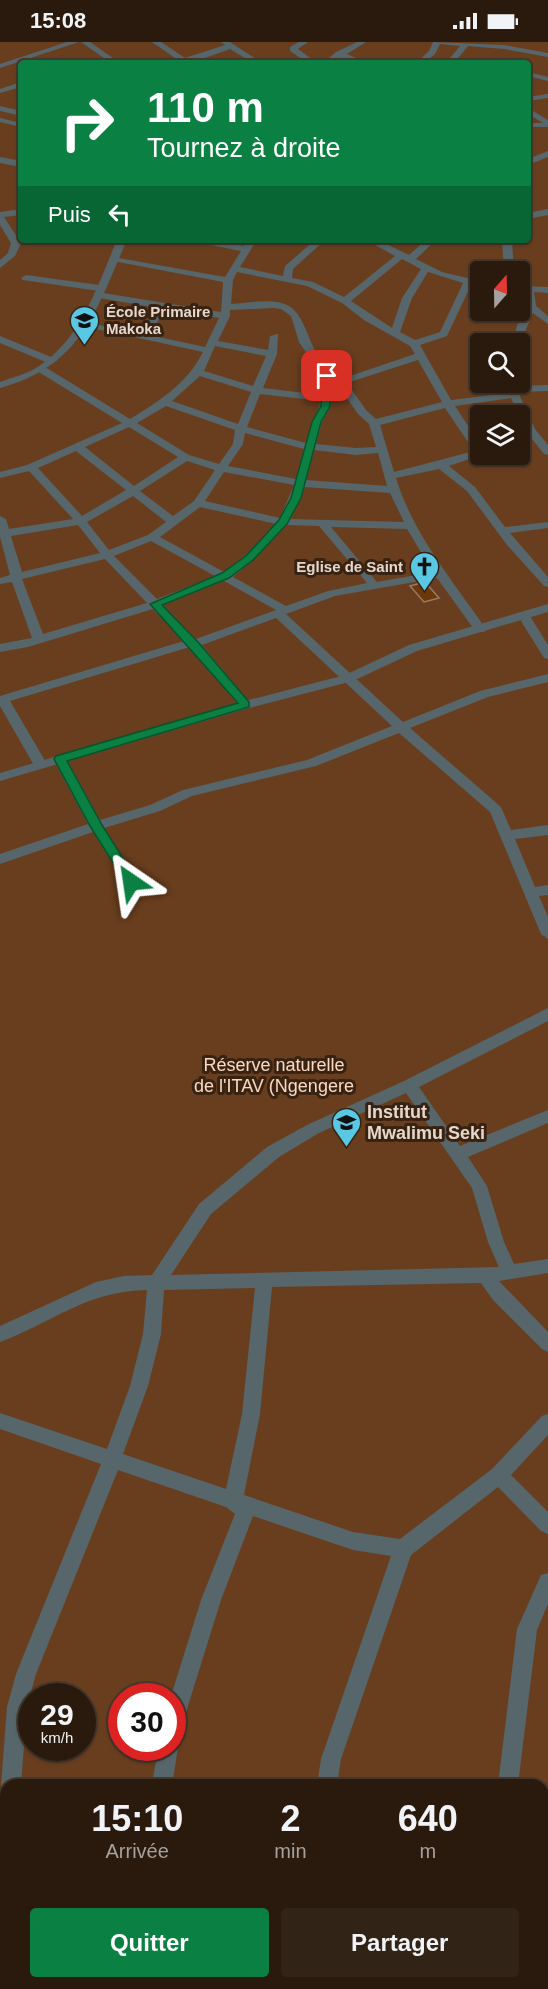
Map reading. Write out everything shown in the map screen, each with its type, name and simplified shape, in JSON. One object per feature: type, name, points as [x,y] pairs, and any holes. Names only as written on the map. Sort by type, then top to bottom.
[{"type":"street","points":[[54,42],[64,45]]},
{"type":"street","points":[[0,66],[75,42]]},
{"type":"street","points":[[85,42],[112,60]]},
{"type":"street","points":[[158,42],[180,60]]},
{"type":"street","points":[[304,42],[293,50],[308,60]]},
{"type":"street","points":[[423,60],[438,42],[464,43],[548,55]]},
{"type":"street","points":[[539,54],[542,42]]},
{"type":"street","points":[[331,60],[355,43]]},
{"type":"street","points":[[453,60],[463,50],[464,43]]},
{"type":"street","points":[[189,60],[231,46],[247,44]]},
{"type":"street","points":[[231,46],[253,60]]},
{"type":"street","points":[[0,53],[18,60]]},
{"type":"street","points":[[339,54],[355,60]]},
{"type":"street","points":[[99,60],[108,57]]},
{"type":"street","points":[[531,75],[547,78]]},
{"type":"street","points":[[1,90],[18,86]]},
{"type":"street","points":[[531,99],[548,96]]},
{"type":"street","points":[[0,108],[18,113]]},
{"type":"street","points":[[531,112],[548,125]]},
{"type":"street","points":[[0,120],[18,124]]},
{"type":"street","points":[[0,133],[18,124]]},
{"type":"street","points":[[531,125],[548,125]]},
{"type":"street","points":[[531,161],[546,156]]},
{"type":"street","points":[[0,160],[18,163]]},
{"type":"street","points":[[531,215],[548,212]]},
{"type":"street","points":[[16,247],[15,240],[0,216],[18,213]]},
{"type":"street","points":[[0,265],[22,243]]},
{"type":"street","points":[[0,385],[41,369],[69,345],[83,325],[120,243]]},
{"type":"street","points":[[209,243],[245,249]]},
{"type":"street","points":[[0,460],[4,473],[31,467],[79,448],[130,423],[165,402],[198,372],[225,312],[228,280],[250,243]]},
{"type":"street","points":[[287,278],[288,268],[317,243]]},
{"type":"street","points":[[377,243],[440,274],[468,282],[444,334],[414,344]]},
{"type":"street","points":[[345,301],[427,243]]},
{"type":"street","points":[[507,243],[508,261]]},
{"type":"street","points":[[112,260],[228,280]]},
{"type":"street","points":[[395,333],[403,305],[412,286],[427,267]]},
{"type":"street","points":[[234,269],[310,284],[345,301],[346,305],[414,344],[470,438]]},
{"type":"street","points":[[26,278],[163,306],[225,312],[273,305],[289,309],[300,322],[304,342],[327,376],[341,382],[362,412],[374,423],[394,490],[411,526],[440,574],[480,629]]},
{"type":"street","points":[[530,289],[548,290]]},
{"type":"street","points":[[144,335],[163,306]]},
{"type":"street","points":[[520,333],[531,307],[548,321]]},
{"type":"street","points":[[83,325],[272,354]]},
{"type":"street","points":[[0,581],[107,555],[152,537],[198,503],[238,444],[241,428],[272,354],[275,336]]},
{"type":"street","points":[[0,339],[52,361]]},
{"type":"street","points":[[341,382],[420,356]]},
{"type":"street","points":[[41,369],[185,457],[222,468],[301,483],[394,490]]},
{"type":"street","points":[[198,372],[258,391],[325,398]]},
{"type":"street","points":[[0,648],[155,604],[226,576],[249,558],[284,522],[301,483],[317,422],[326,406],[327,376]]},
{"type":"street","points":[[544,387],[548,377]]},
{"type":"street","points":[[374,423],[496,393]]},
{"type":"street","points":[[515,393],[534,436],[548,452]]},
{"type":"street","points":[[165,402],[241,428],[310,445],[347,451],[383,450]]},
{"type":"street","points":[[530,437],[534,436]]},
{"type":"street","points":[[79,448],[174,522]]},
{"type":"street","points":[[390,476],[470,456]]},
{"type":"street","points":[[3,533],[81,521],[185,457]]},
{"type":"street","points":[[441,465],[471,489],[548,584]]},
{"type":"street","points":[[31,467],[81,521],[107,555],[193,643],[245,705]]},
{"type":"street","points":[[198,503],[284,522],[411,526]]},
{"type":"street","points":[[0,519],[16,568],[16,578],[38,638]]},
{"type":"street","points":[[323,524],[375,586]]},
{"type":"street","points":[[503,531],[548,525]]},
{"type":"street","points":[[152,537],[226,576],[281,611],[400,726],[488,801],[496,810],[508,836],[548,934]]},
{"type":"street","points":[[40,764],[1,699],[193,643],[332,593],[440,574]]},
{"type":"street","points":[[0,777],[245,705],[349,678],[413,648],[548,608]]},
{"type":"street","points":[[524,616],[548,655]]},
{"type":"street","points":[[0,859],[155,808],[188,793],[311,763],[484,694],[548,678]]},
{"type":"street","points":[[60,759],[96,826],[131,882]]},
{"type":"street","points":[[508,836],[548,830]]},
{"type":"street","points":[[531,893],[548,890]]},
{"type":"street","points":[[12,1779],[18,1707],[26,1674],[113,1458],[138,1386],[152,1334],[156,1282],[205,1209],[273,1152],[313,1129],[409,1085],[548,1014]]},
{"type":"street","points":[[409,1085],[479,1186],[496,1242],[510,1273]]},
{"type":"street","points":[[459,1154],[548,1116]]},
{"type":"street","points":[[0,1334],[96,1289],[124,1283],[485,1276],[548,1266]]},
{"type":"street","points":[[485,1276],[499,1295],[548,1344]]},
{"type":"street","points":[[233,1502],[251,1414],[264,1280]]},
{"type":"street","points":[[0,1421],[353,1541],[404,1550]]},
{"type":"street","points":[[328,1779],[331,1759],[404,1550],[499,1475],[548,1422]]},
{"type":"street","points":[[499,1475],[548,1525]]},
{"type":"street","points":[[185,1683],[211,1600],[246,1510],[233,1502]]},
{"type":"street","points":[[509,1779],[527,1629],[548,1582]]},
{"type":"street","points":[[163,1779],[166,1761]]},
{"type":"green space","name":"Réserve naturelle de l'ITAV (Ngengere","points":[[0,42],[548,42],[548,1779],[0,1779]]},
{"type":"building","name":"Eglise de Saint","points":[[425,582],[439,598],[424,602],[410,586]]},
{"type":"place","name":"École Primaire Makoka","points":[[85,346]]},
{"type":"place","name":"Eglise de Saint","points":[[424,592]]},
{"type":"place","name":"Institut Mwalimu Seki","points":[[346,1148]]},
{"type":"route","points":[[131,882],[96,826],[60,759],[245,705],[194,644],[155,604],[226,576],[249,558],[284,522],[296,498],[317,422],[326,406],[327,376]]}]
